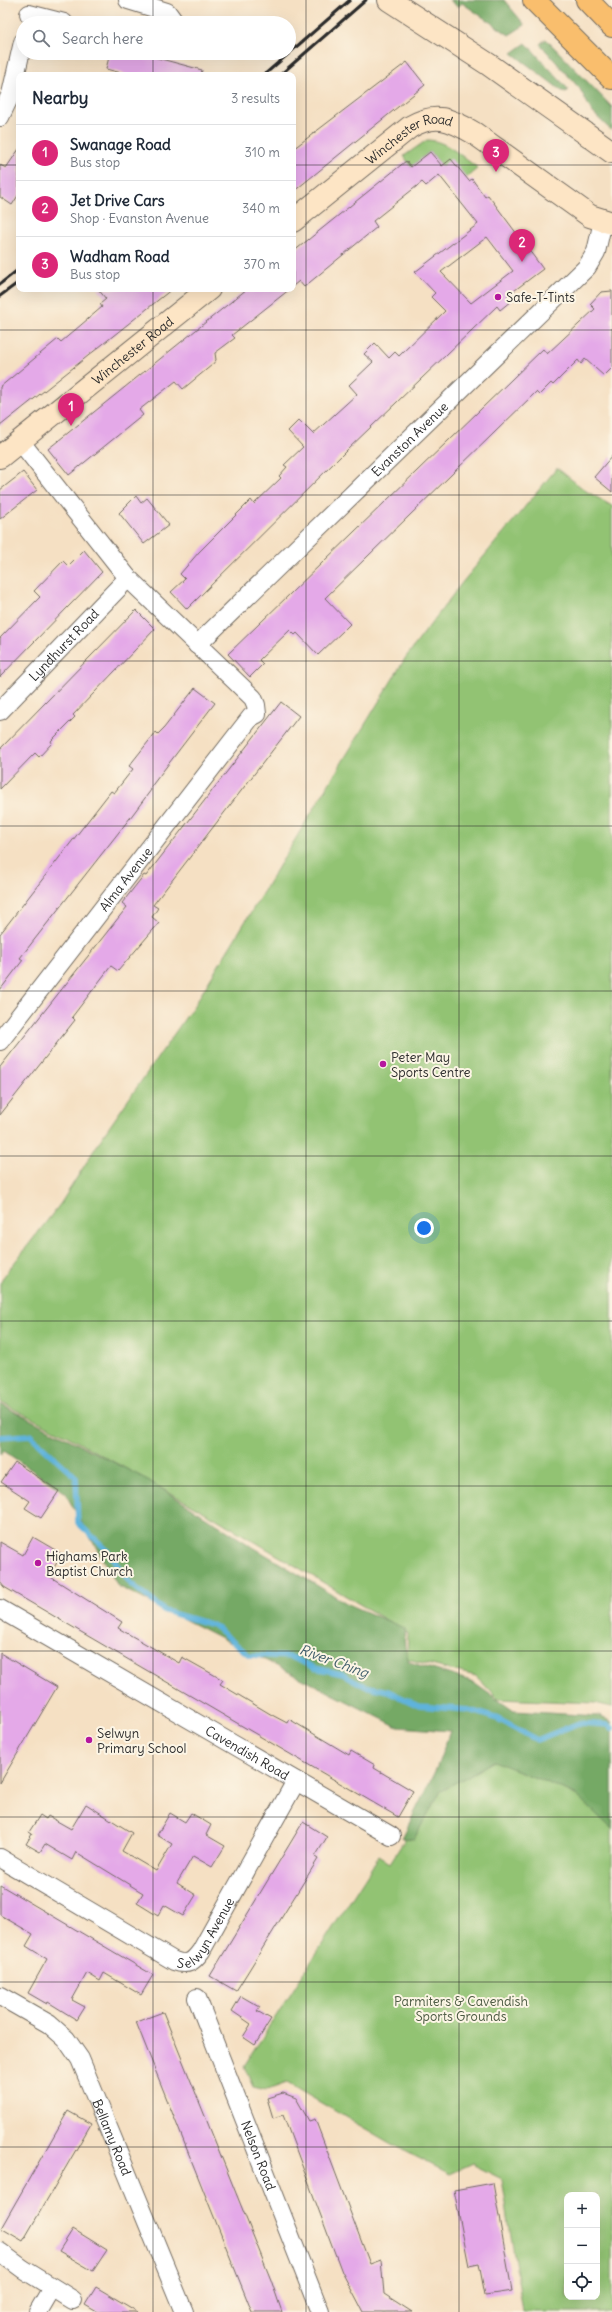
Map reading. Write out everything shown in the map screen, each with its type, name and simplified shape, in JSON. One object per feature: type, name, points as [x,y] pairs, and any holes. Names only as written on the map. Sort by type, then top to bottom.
[{"type":"highway","points":[[534,0],[612,78]]},
{"type":"highway","points":[[587,0],[612,26]]},
{"type":"main road","points":[[389,0],[524,89],[612,152]]},
{"type":"main road","name":"Winchester Road","points":[[296,219],[410,127],[420,120],[438,118],[460,125],[474,133],[590,216],[607,222]]},
{"type":"main road","name":"Winchester Road","points":[[0,457],[205,292]]},
{"type":"street","points":[[128,0],[168,12],[171,16]]},
{"type":"street","points":[[30,12],[42,16]]},
{"type":"street","points":[[16,72],[19,60]]},
{"type":"street","points":[[0,118],[11,94],[16,72]]},
{"type":"street","name":"Evanston Avenue","points":[[197,645],[587,267],[596,252],[607,222]]},
{"type":"street","points":[[20,441],[128,578],[197,645]]},
{"type":"street","name":"Lyndhurst Road","points":[[0,711],[128,578]]},
{"type":"street","name":"Alma Avenue","points":[[0,1041],[252,717],[257,714],[253,698],[197,645]]},
{"type":"street","name":"Cavendish Road","points":[[0,1609],[391,1836]]},
{"type":"street","name":"Selwyn Avenue","points":[[0,1858],[174,1962],[183,1964],[193,1962],[201,1951],[296,1781]]},
{"type":"street","name":"Bellamy Road","points":[[0,1996],[49,2024],[66,2038],[80,2059],[184,2312]]},
{"type":"street","name":"Nelson Road","points":[[197,1998],[320,2312]]},
{"type":"street","points":[[0,2252],[52,2288],[73,2300]]},
{"type":"street","points":[[38,2312],[52,2288]]},
{"type":"green space","points":[[449,0],[504,0],[525,25],[509,35],[462,3],[458,7]]},
{"type":"green space","points":[[546,39],[612,107],[612,131],[592,112],[580,89],[540,44]]},
{"type":"green space","points":[[526,43],[568,89],[566,92],[562,91],[512,53]]},
{"type":"green space","points":[[427,140],[448,146],[478,168],[466,178],[442,166],[430,152],[411,167],[404,156]]},
{"type":"green space","name":"Peter May Sports Centre","points":[[557,468],[586,491],[612,506],[612,1707],[595,1703],[498,1699],[476,1676],[407,1659],[408,1633],[215,1518],[67,1436],[0,1402],[0,1284],[4,1276],[61,1203],[103,1136],[197,1001],[406,657],[461,584]]},
{"type":"green space","points":[[0,1404],[148,1480],[248,1544],[348,1604],[404,1628],[405,1647],[409,1662],[471,1681],[514,1711],[599,1716],[612,1722],[612,1829],[575,1794],[494,1761],[440,1792],[414,1839],[402,1838],[437,1767],[450,1731],[398,1727],[118,1586],[65,1493],[4,1451],[0,1454]]},
{"type":"green space","name":"Parmiters & Cavendish Sports Grounds","points":[[497,1757],[612,1813],[612,2312],[523,2312],[502,2179],[472,2164],[450,2174],[395,2146],[287,2083],[267,2090],[253,2087],[244,2066],[379,1856],[390,1863],[434,1794]]},
{"type":"building","points":[[108,60],[165,60],[202,70],[202,72],[118,72],[106,69]]},
{"type":"building","points":[[407,62],[425,85],[296,190],[296,147]]},
{"type":"building","points":[[430,152],[442,166],[451,159],[469,181],[472,179],[485,197],[488,195],[543,269],[507,296],[511,301],[500,310],[497,306],[346,451],[187,609],[171,592],[185,579],[180,574],[199,552],[251,500],[254,504],[281,478],[279,476],[287,467],[284,465],[303,447],[288,431],[299,420],[313,434],[357,394],[349,385],[373,362],[364,354],[375,343],[389,358],[395,352],[399,356],[445,311],[431,297],[435,293],[415,272],[478,224],[439,175],[426,186],[422,182],[373,221],[377,227],[304,287],[299,281],[296,284],[296,250],[406,161],[411,167]],"holes":[[[487,237],[513,271],[471,303],[441,272]]]},
{"type":"building","points":[[16,153],[16,199],[12,205],[0,197],[0,165],[6,168]]},
{"type":"building","points":[[612,291],[612,368],[604,376],[585,359],[581,364],[578,360],[553,385],[551,383],[539,395],[536,392],[325,598],[350,624],[344,630],[318,655],[297,633],[295,635],[290,630],[259,660],[263,664],[250,677],[228,654],[543,349],[547,354],[595,309],[590,304],[601,292]]},
{"type":"building","points":[[100,292],[168,292],[0,426],[0,387],[58,339],[61,342],[102,307],[100,304],[106,299]]},
{"type":"building","points":[[243,292],[286,292],[232,335],[235,338],[215,353],[216,360],[212,365],[183,389],[176,381],[139,410],[143,415],[69,475],[48,449]]},
{"type":"building","points":[[612,456],[612,492],[594,477]]},
{"type":"building","points":[[23,472],[37,490],[0,519],[0,490]]},
{"type":"building","points":[[136,496],[141,503],[147,498],[169,525],[144,544],[119,513]]},
{"type":"building","points":[[84,550],[102,572],[0,677],[0,638],[40,597],[34,591],[63,561],[68,566]]},
{"type":"building","points":[[136,610],[155,629],[73,715],[75,717],[51,741],[52,743],[39,757],[35,753],[0,789],[0,749]]},
{"type":"building","points":[[195,688],[215,703],[150,788],[151,790],[130,818],[20,958],[23,960],[0,990],[0,934],[111,791],[114,793],[133,769],[129,766],[156,732],[158,734],[164,728]]},
{"type":"building","points":[[281,702],[299,716],[153,905],[158,908],[152,917],[159,923],[118,971],[111,966],[72,1017],[75,1020],[0,1115],[0,1067],[127,907],[122,903],[144,875],[146,876]]},
{"type":"building","points":[[15,1462],[59,1491],[41,1518],[25,1508],[30,1501],[1,1482]]},
{"type":"building","points":[[33,1537],[62,1554],[49,1576],[122,1622],[118,1628],[179,1663],[182,1657],[223,1680],[220,1684],[272,1715],[287,1723],[289,1719],[349,1755],[351,1751],[375,1765],[374,1768],[413,1791],[398,1817],[4,1587],[0,1582],[0,1542],[23,1555]]},
{"type":"building","points":[[0,1653],[57,1687],[0,1783]]},
{"type":"building","points":[[86,1804],[132,1833],[122,1851],[156,1871],[172,1844],[157,1835],[170,1813],[185,1822],[191,1813],[211,1825],[206,1835],[225,1846],[212,1867],[193,1856],[177,1883],[196,1895],[183,1916],[164,1905],[158,1916],[137,1903],[143,1893],[76,1852],[72,1860],[45,1844],[40,1852],[26,1844],[32,1834],[29,1832],[40,1815],[46,1819],[48,1816],[71,1829]]},
{"type":"building","points":[[303,1822],[327,1837],[315,1857],[318,1859],[236,1991],[210,1976]]},
{"type":"building","points":[[0,1885],[153,1975],[141,1995],[104,1973],[100,1981],[87,1973],[72,2000],[85,2007],[77,2020],[48,2002],[47,2004],[28,1993],[47,1959],[26,1946],[33,1934],[0,1915]]},
{"type":"building","points":[[241,1996],[260,2007],[257,2011],[271,2019],[255,2045],[243,2037],[251,2024],[232,2011]]},
{"type":"building","points":[[163,2012],[271,2280],[282,2312],[252,2312],[136,2022]]},
{"type":"building","points":[[283,2093],[296,2098],[309,2121],[315,2119],[370,2264],[381,2260],[384,2294],[412,2312],[363,2312],[342,2272],[283,2115],[273,2118],[267,2098]]},
{"type":"building","points":[[68,2111],[91,2124],[23,2241],[1,2228]]},
{"type":"building","points":[[493,2183],[512,2291],[485,2295],[479,2264],[469,2266],[454,2190]]},
{"type":"building","points":[[73,2229],[107,2250],[93,2271],[59,2251]]},
{"type":"building","points":[[96,2287],[138,2312],[97,2312],[85,2305]]},
{"type":"waterway","name":"River Ching","points":[[0,1437],[30,1435],[76,1477],[78,1523],[106,1549],[130,1583],[165,1611],[213,1625],[249,1655],[291,1657],[315,1668],[343,1674],[365,1686],[388,1691],[419,1706],[469,1710],[498,1719],[537,1740],[579,1723],[608,1725],[612,1728]]},
{"type":"railway","points":[[296,47],[350,0]]},
{"type":"railway","points":[[283,72],[366,0]]},
{"type":"railway","points":[[267,72],[281,60]]},
{"type":"railway","points":[[0,284],[16,271]]},
{"type":"railway","points":[[0,296],[16,284]]},
{"type":"place","name":"Wadham Road","points":[[496,172]]},
{"type":"place","name":"Jet Drive Cars","points":[[522,262]]},
{"type":"place","name":"Safe-T-Tints","points":[[498,297]]},
{"type":"place","name":"Swanage Road","points":[[71,426]]},
{"type":"place","name":"Peter May Sports Centre","points":[[383,1064]]},
{"type":"place","name":"Highams Park Baptist Church","points":[[38,1563]]},
{"type":"place","name":"Selwyn Primary School","points":[[89,1740]]}]
